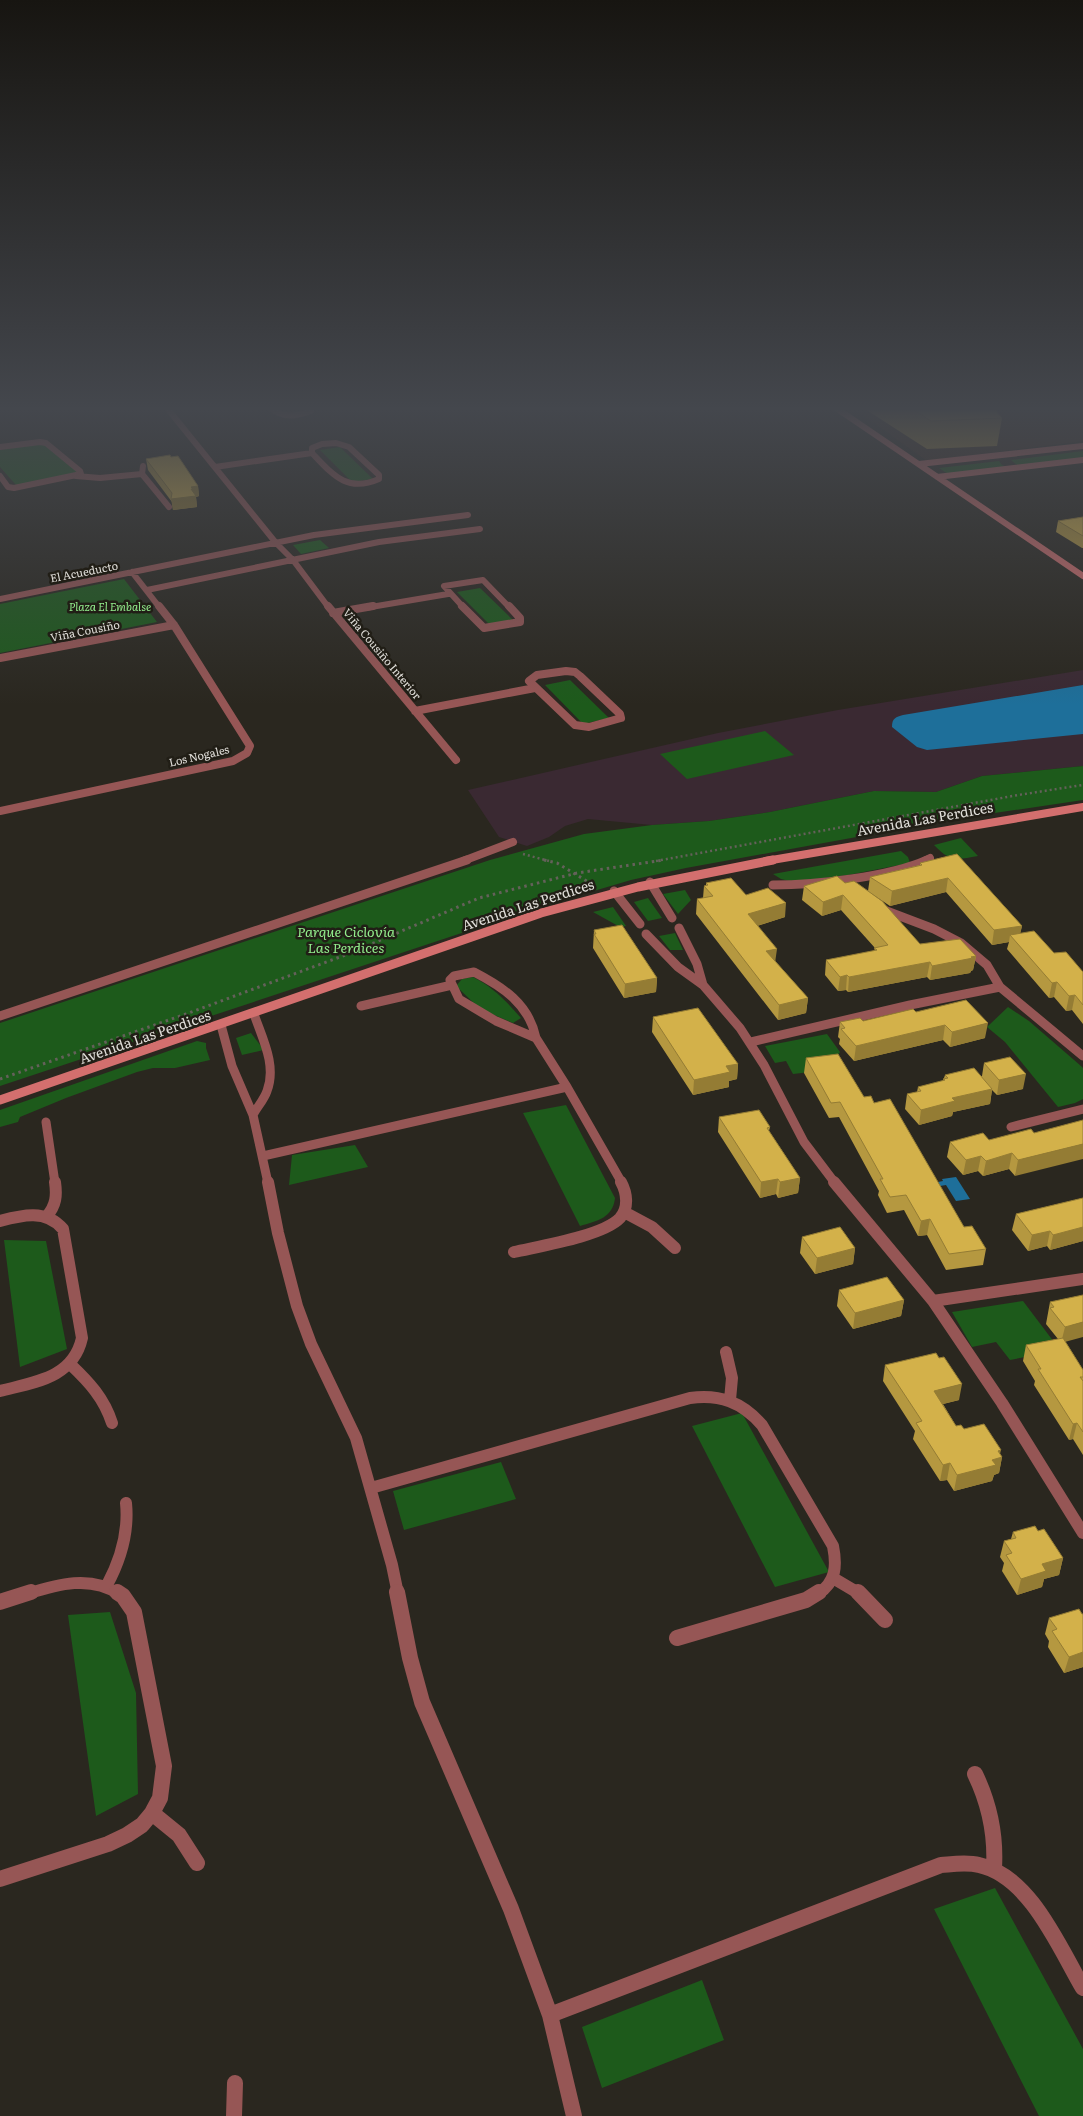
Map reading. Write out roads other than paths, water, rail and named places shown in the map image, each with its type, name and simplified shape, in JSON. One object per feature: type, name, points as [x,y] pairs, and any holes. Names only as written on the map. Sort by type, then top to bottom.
[{"type":"street","name":"Viña Cousiño Interior","points":[[248,507],[293,560],[333,613],[456,760]]},
{"type":"street","points":[[981,507],[1083,576]]},
{"type":"street","name":"El Acueducto","points":[[0,599],[276,542],[392,524],[468,515]]},
{"type":"street","points":[[147,590],[378,542],[480,528]]},
{"type":"street","name":"Los Nogales","points":[[0,811],[232,761],[247,752],[250,746],[174,625],[132,572]]},
{"type":"street","points":[[482,580],[520,618],[520,622],[484,628],[448,594],[444,586],[482,580]]},
{"type":"street","points":[[333,613],[448,594]]},
{"type":"street","name":"Viña Cousiño","points":[[0,658],[174,625]]},
{"type":"street","points":[[566,671],[575,672],[620,714],[621,718],[589,727],[575,725],[535,688],[529,681],[537,675],[566,671]]},
{"type":"street","points":[[415,711],[535,688]]},
{"type":"street","name":"Avenida Las Perdices","points":[[0,1100],[254,1014],[541,913],[614,891],[650,882],[930,831],[1083,806]]},
{"type":"street","points":[[0,1016],[513,842]]},
{"type":"street","points":[[773,885],[805,885],[847,879],[915,865],[930,858]]},
{"type":"street","points":[[847,879],[856,889]]},
{"type":"street","points":[[650,882],[672,918]]},
{"type":"street","points":[[614,891],[640,924]]},
{"type":"street","points":[[876,906],[894,915],[942,932],[961,943],[987,966],[1000,987],[1083,1056]]},
{"type":"street","points":[[679,928],[697,964],[703,985]]},
{"type":"street","points":[[646,934],[674,964],[703,985],[730,1014],[751,1042],[815,1159],[933,1301],[1002,1402],[1083,1533]]},
{"type":"street","points":[[514,1252],[604,1229],[620,1218],[628,1203],[623,1185],[567,1087],[536,1038],[530,1018],[516,1000],[474,972],[454,976],[450,980],[459,999],[496,1021],[536,1038]]},
{"type":"street","points":[[361,1006],[452,986]]},
{"type":"street","points":[[751,1042],[918,1003],[1000,987]]},
{"type":"street","points":[[253,1115],[267,1092],[271,1080],[269,1058],[254,1014]]},
{"type":"street","points":[[221,1025],[232,1066],[253,1115],[278,1233],[296,1306],[311,1344],[356,1438],[371,1488],[392,1564],[410,1658],[422,1702],[511,1910],[550,2015],[574,2116]]},
{"type":"street","points":[[263,1156],[567,1087]]},
{"type":"street","points":[[1011,1127],[1083,1109]]},
{"type":"street","points":[[46,1122],[57,1194],[54,1206],[47,1216]]},
{"type":"street","points":[[624,1212],[652,1227],[675,1248]]},
{"type":"street","points":[[0,1221],[29,1215],[47,1216],[60,1224],[63,1230],[82,1338],[78,1354],[70,1364],[58,1373],[0,1391]]},
{"type":"street","points":[[933,1301],[1083,1279]]},
{"type":"street","points":[[726,1352],[732,1378],[730,1400]]},
{"type":"street","points":[[70,1364],[95,1387],[104,1401],[112,1423]]},
{"type":"street","points":[[371,1488],[690,1398],[717,1396],[730,1400],[749,1410],[762,1425],[833,1546],[837,1561],[833,1578],[824,1590],[806,1600],[677,1638]]},
{"type":"street","points":[[106,1586],[123,1553],[127,1528],[126,1504]]},
{"type":"street","points":[[833,1578],[862,1595],[885,1620]]},
{"type":"street","points":[[0,1602],[70,1583],[83,1582],[106,1586],[119,1592],[129,1601],[134,1612],[164,1766],[160,1798],[142,1826],[128,1836],[0,1880]]},
{"type":"street","points":[[975,1774],[987,1796],[994,1821],[996,1846],[994,1868]]},
{"type":"street","points":[[152,1813],[167,1822],[180,1834],[190,1848],[197,1864]]},
{"type":"street","points":[[550,2015],[941,1865],[958,1862],[976,1863],[994,1868],[1010,1877],[1024,1890],[1035,1904],[1083,1988]]},
{"type":"street","points":[[234,2116],[235,2083]]},
{"type":"water","points":[[1083,685],[1083,734],[927,750],[917,747],[892,727],[895,718],[898,716]]},
{"type":"water","points":[[956,1177],[970,1199],[956,1201],[946,1185],[940,1186],[938,1182],[943,1181],[942,1179]]},
{"type":"park label","name":"Plaza El Embalse","points":[[110,607]]},
{"type":"park label","name":"Parque Ciclovía Las Perdices","points":[[346,940]]}]
